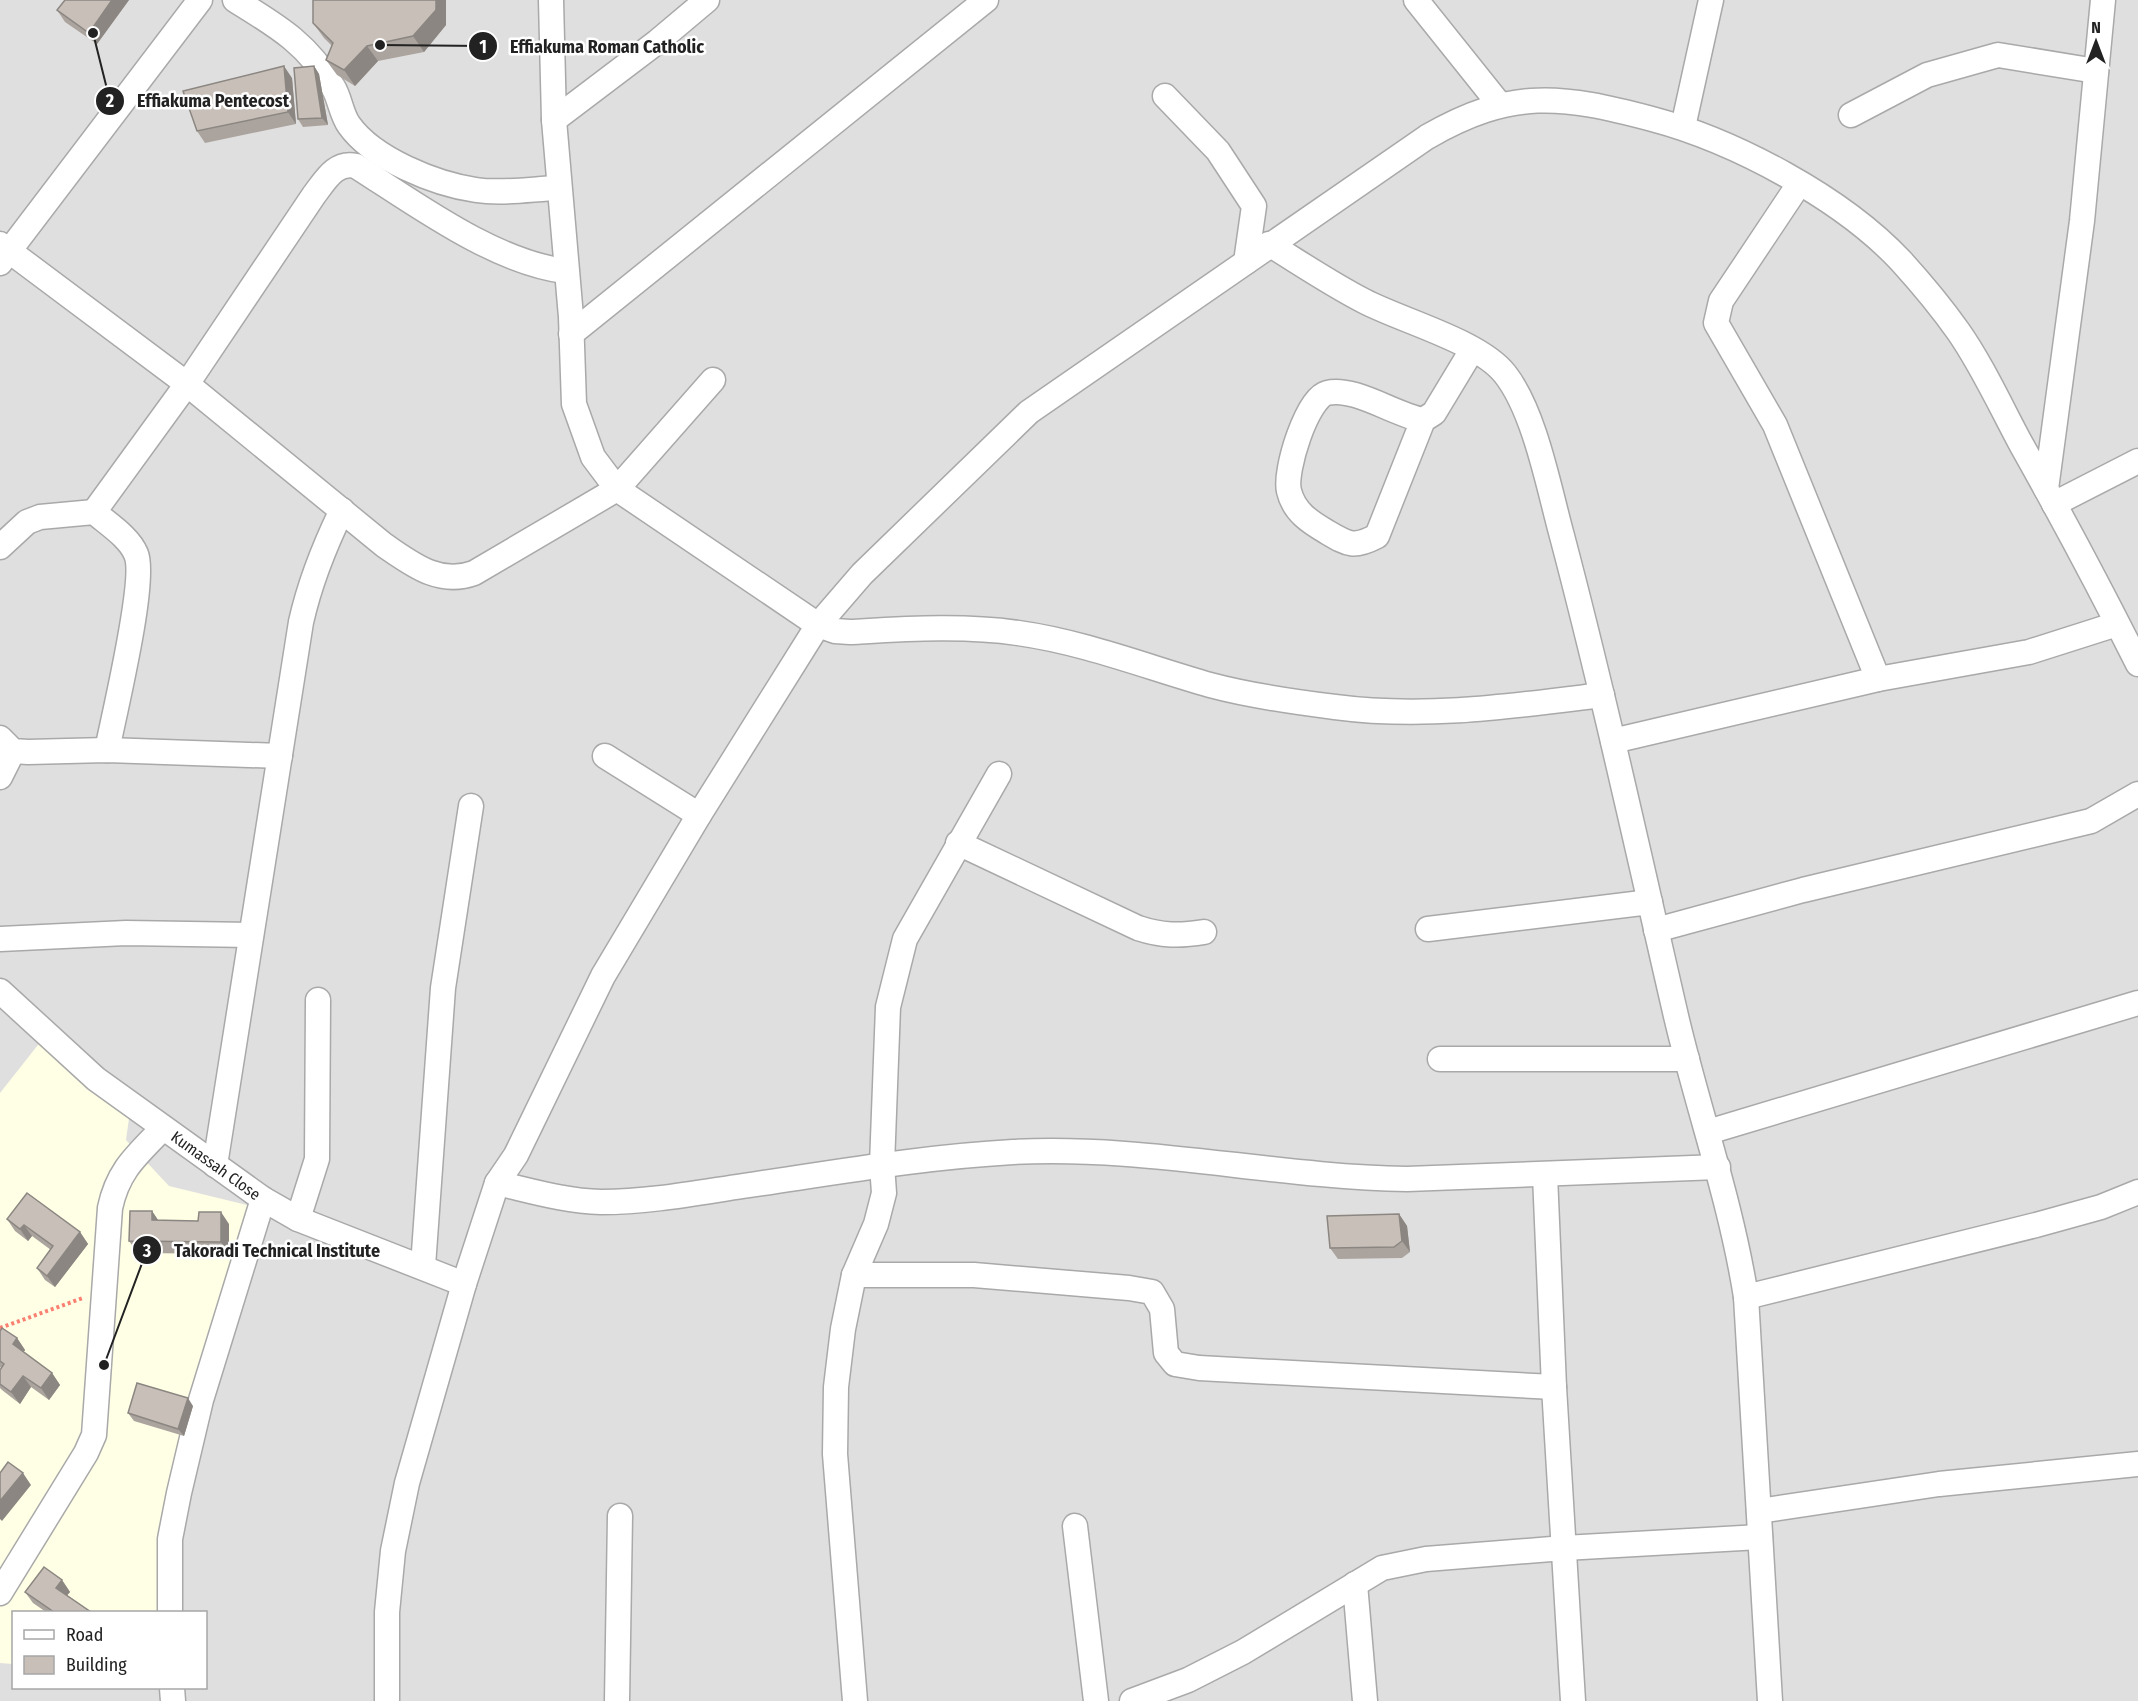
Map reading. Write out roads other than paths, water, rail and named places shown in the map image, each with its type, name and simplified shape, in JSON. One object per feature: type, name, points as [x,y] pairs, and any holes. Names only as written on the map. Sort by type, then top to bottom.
[{"type":"street","points":[[200,0],[3,253],[187,384],[384,545],[417,567],[449,579],[474,573],[617,489],[713,380]]},
{"type":"street","points":[[236,0],[290,34],[318,63],[335,89],[348,124],[347,164]]},
{"type":"street","points":[[551,0],[554,120],[572,334],[574,404],[593,457],[617,489],[818,625],[835,631],[850,632],[969,629],[1018,633],[1076,645],[1212,685],[1338,708],[1466,712],[1602,694]]},
{"type":"street","points":[[554,120],[657,42],[707,0]]},
{"type":"street","points":[[572,334],[986,0]]},
{"type":"street","points":[[1416,0],[1500,105]]},
{"type":"street","points":[[1683,127],[1711,0]]},
{"type":"street","points":[[2050,496],[2082,221],[2103,0]]},
{"type":"street","points":[[1851,115],[1927,75],[1998,55],[2096,71]]},
{"type":"street","points":[[1165,96],[1218,151],[1254,206],[1246,262]]},
{"type":"street","points":[[387,1701],[387,1612],[393,1551],[407,1484],[464,1284],[497,1182],[516,1155],[603,976],[699,815],[818,625],[862,574],[1029,412],[1427,137],[1461,117],[1500,105],[1549,99],[1600,105],[1683,127],[1736,148],[1799,184],[1875,237],[1900,261],[1959,331],[2050,496],[2138,664]]},
{"type":"street","points":[[348,124],[369,146],[422,176],[477,191],[558,188]]},
{"type":"street","points":[[94,512],[187,384],[314,195],[338,167],[347,164],[356,166],[434,216],[505,254],[532,266],[566,271]]},
{"type":"street","points":[[1799,184],[1727,292],[1719,308],[1716,323],[1775,425],[1878,679]]},
{"type":"street","points":[[1269,244],[1364,301],[1472,350],[1504,372],[1517,394],[1531,427],[1602,694],[1687,1059],[1719,1167],[1746,1297],[1770,1701]]},
{"type":"street","points":[[1423,420],[1343,392],[1325,393],[1314,402],[1289,463],[1289,491],[1302,517],[1348,545],[1364,543],[1377,536],[1423,420],[1434,413],[1472,350]]},
{"type":"street","points":[[2050,496],[2138,461]]},
{"type":"street","points":[[215,1165],[280,756],[310,584],[342,510]]},
{"type":"street","points":[[0,547],[27,522],[40,517],[94,512],[127,541],[136,555],[139,583],[107,750]]},
{"type":"street","points":[[1613,741],[1878,679],[2029,652],[2117,624]]},
{"type":"street","points":[[0,777],[6,745],[280,756]]},
{"type":"street","points":[[605,756],[699,815]]},
{"type":"street","points":[[855,1701],[835,1454],[836,1387],[843,1329],[854,1275],[883,1205],[882,1165],[888,1007],[905,939],[999,774]]},
{"type":"street","points":[[1656,930],[1803,890],[2091,820],[2138,794]]},
{"type":"street","points":[[423,1266],[443,988],[471,806]]},
{"type":"street","points":[[958,843],[1138,928],[1178,936],[1204,932]]},
{"type":"street","points":[[1428,929],[1650,902]]},
{"type":"street","points":[[0,939],[126,933],[251,935]]},
{"type":"street","name":"Kumassah Close","points":[[4,1000],[96,1079],[262,1199],[298,1219],[423,1266],[464,1284]]},
{"type":"street","points":[[298,1219],[317,1159],[318,1000]]},
{"type":"street","points":[[1708,1132],[2138,1003]]},
{"type":"street","points":[[1440,1059],[1687,1059]]},
{"type":"street","points":[[0,1593],[86,1453],[94,1435],[110,1208],[114,1187],[124,1168],[163,1128]]},
{"type":"street","points":[[497,1182],[561,1198],[601,1202],[649,1199],[882,1165],[1011,1152],[1085,1150],[1359,1179],[1719,1167]]},
{"type":"street","points":[[1545,1174],[1554,1387],[1573,1701]]},
{"type":"street","points":[[1746,1297],[2036,1225],[2101,1207],[2138,1192]]},
{"type":"street","points":[[170,1611],[170,1539],[179,1493],[201,1400],[262,1199]]},
{"type":"street","points":[[854,1275],[974,1275],[1152,1292],[1162,1310],[1166,1353],[1175,1364],[1199,1368],[1554,1387]]},
{"type":"street","points":[[1759,1511],[1939,1484],[2138,1464]]},
{"type":"street","points":[[617,1701],[620,1516]]},
{"type":"street","points":[[1075,1526],[1096,1701]]},
{"type":"street","points":[[1132,1701],[1188,1680],[1243,1652],[1382,1568],[1400,1564],[1564,1548],[1760,1537]]},
{"type":"street","points":[[1355,1584],[1365,1701]]},
{"type":"place","name":"Effiakuma Pentecost","points":[[93,33]]},
{"type":"place","name":"Effiakuma Roman Catholic","points":[[380,45]]},
{"type":"place","name":"Takoradi Technical Institute","points":[[104,1365]]}]
